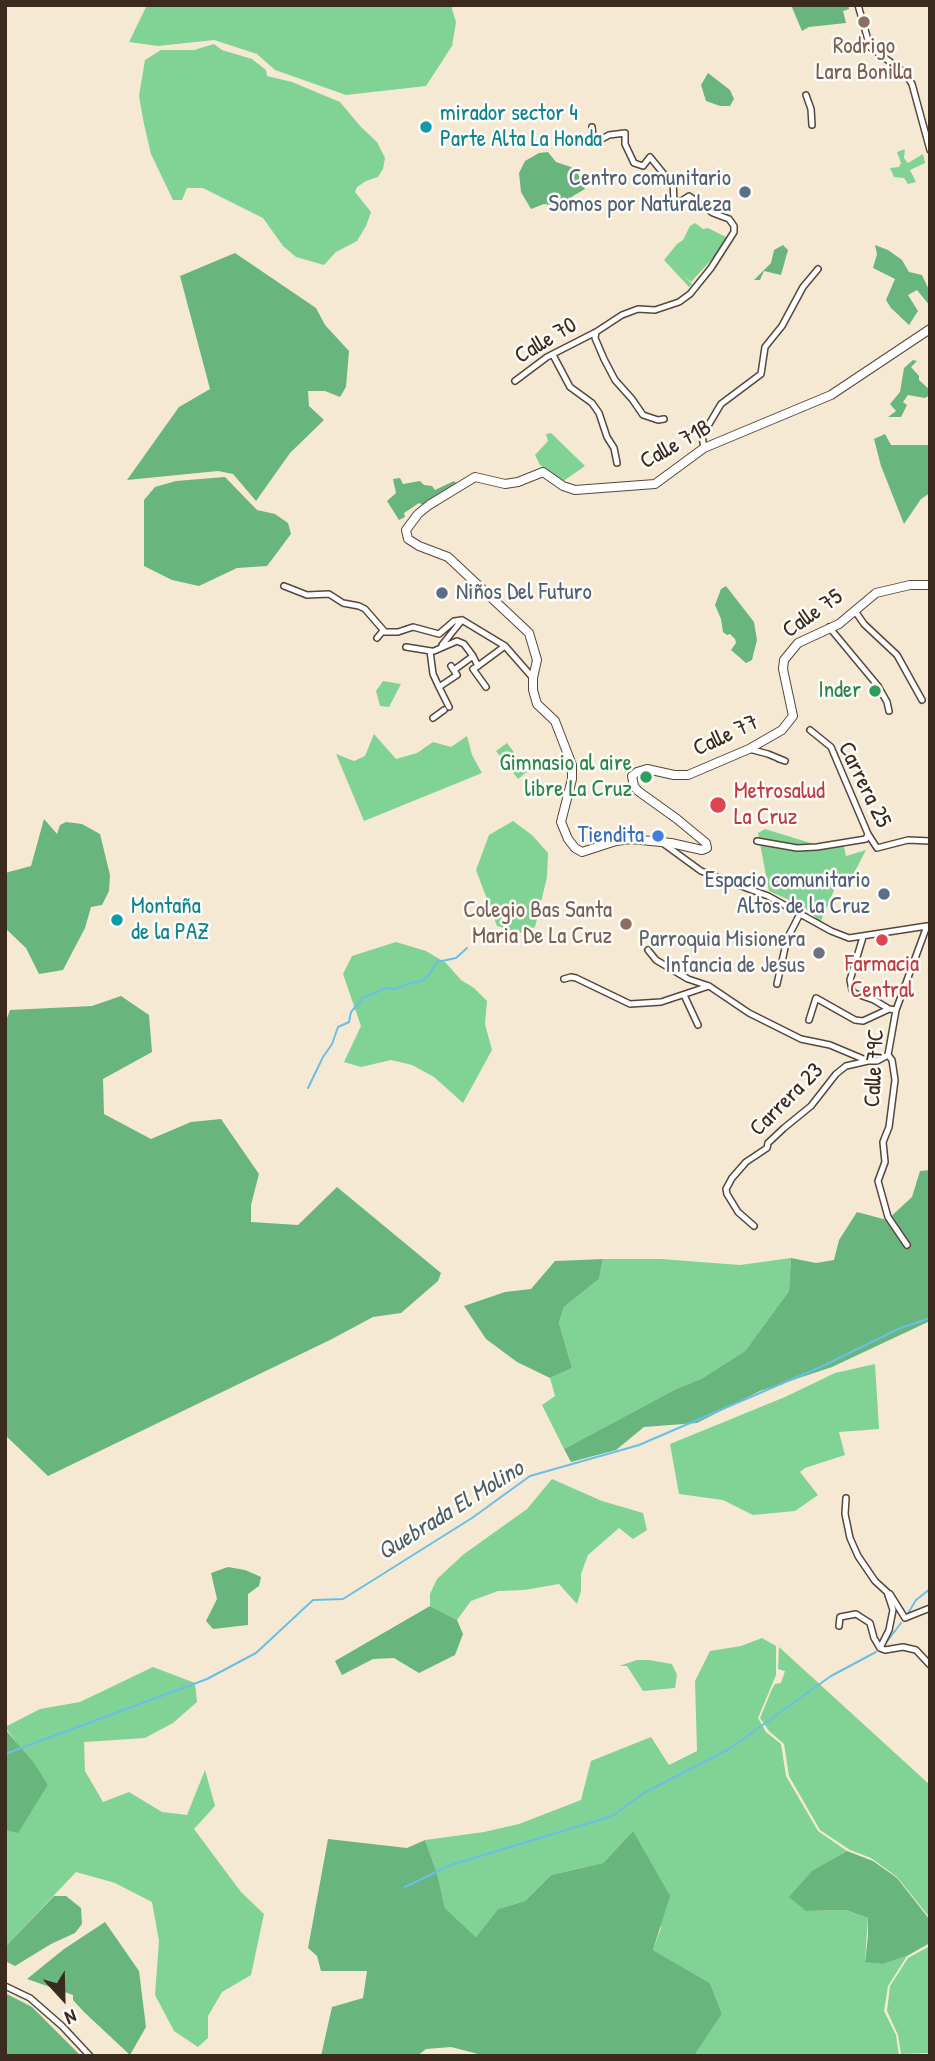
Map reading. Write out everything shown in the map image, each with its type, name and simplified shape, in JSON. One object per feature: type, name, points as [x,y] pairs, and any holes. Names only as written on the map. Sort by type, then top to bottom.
[{"type":"street","points":[[861,6],[870,47],[905,74],[912,84],[930,149]]},
{"type":"street","points":[[806,95],[811,109],[811,125]]},
{"type":"street","name":"Calle 70","points":[[515,381],[622,314],[638,309],[655,310],[679,302],[690,294],[712,268],[734,232],[734,226],[729,219],[713,213],[688,196],[678,203],[674,202],[673,181],[667,178],[650,157],[643,166],[634,163],[629,156],[625,133],[609,135],[598,141],[593,137],[593,127]]},
{"type":"street","points":[[704,448],[702,436],[721,404],[761,374],[765,347],[782,326],[803,287],[818,269]]},
{"type":"street","name":"Calle 71B","points":[[533,678],[537,660],[529,633],[448,557],[408,539],[406,530],[418,514],[475,477],[505,484],[518,482],[542,472],[563,486],[575,490],[598,490],[626,485],[649,486],[704,448],[831,395],[930,329]]},
{"type":"street","points":[[596,332],[604,359],[615,380],[643,415],[658,420],[664,419]]},
{"type":"street","points":[[553,355],[570,387],[599,412],[607,438],[614,448],[617,463]]},
{"type":"street","name":"Calle 75","points":[[788,724],[793,716],[783,669],[784,660],[798,643],[839,624],[876,593],[910,584],[930,585]]},
{"type":"street","points":[[284,586],[307,595],[329,594],[343,603],[359,606],[365,609],[385,632]]},
{"type":"street","points":[[854,609],[864,624],[897,655],[922,700]]},
{"type":"street","points":[[377,638],[382,632],[398,632],[413,627],[439,634],[454,621],[462,620],[505,646],[533,678]]},
{"type":"street","points":[[432,651],[445,642],[462,620]]},
{"type":"street","points":[[829,628],[878,686],[889,711]]},
{"type":"street","points":[[406,647],[432,651],[457,641],[464,644],[478,666]]},
{"type":"street","points":[[486,687],[473,669],[505,646]]},
{"type":"street","points":[[432,651],[433,674],[447,708],[433,718]]},
{"type":"street","points":[[439,687],[457,675],[452,668],[473,656]]},
{"type":"street","name":"Calle 77","points":[[533,678],[537,704],[555,721],[572,765],[572,779],[561,822],[575,848],[582,852],[631,839],[702,850],[708,846],[677,819],[638,792],[632,776],[648,769],[688,775],[749,750],[788,724]]},
{"type":"street","name":"Carrera 25","points":[[810,730],[831,747],[868,834],[877,848],[908,840],[930,841]]},
{"type":"street","points":[[749,750],[785,761],[779,759]]},
{"type":"street","points":[[757,841],[797,848],[817,847],[866,839],[868,834]]},
{"type":"street","points":[[661,842],[701,871],[768,896],[849,938],[928,929]]},
{"type":"street","points":[[777,984],[787,939],[800,912]]},
{"type":"street","name":"Calle 79C","points":[[907,1245],[888,1216],[878,1181],[885,1162],[883,1142],[889,1128],[895,1080],[892,1060],[888,1055],[896,1010],[928,929]]},
{"type":"street","points":[[863,937],[850,980],[854,993],[889,1009]]},
{"type":"street","points":[[648,950],[656,960],[688,979],[709,986],[749,1013],[801,1039],[830,1045],[868,1061]]},
{"type":"street","points":[[564,979],[576,978],[630,1004],[661,1002],[709,986]]},
{"type":"street","points":[[684,995],[698,1024]]},
{"type":"street","name":"Calle 79C","points":[[809,1020],[816,998],[855,1020],[863,1021],[889,1009],[896,1010]]},
{"type":"street","name":"Carrera 23","points":[[754,1226],[738,1212],[727,1194],[726,1188],[737,1172],[746,1162],[767,1148],[768,1143],[822,1096],[836,1074],[846,1066],[877,1061],[888,1055]]},
{"type":"street","points":[[846,1498],[848,1533],[854,1548],[875,1581],[887,1592],[905,1618],[930,1608]]},
{"type":"street","points":[[880,1648],[889,1630],[893,1610],[887,1592]]},
{"type":"street","points":[[839,1626],[840,1617],[856,1615],[870,1623],[880,1648],[885,1650],[903,1647],[916,1650],[930,1665]]},
{"type":"street","points":[[5,1986],[30,1998],[62,2026],[90,2056]]},
{"type":"green space","points":[[147,5],[453,5],[456,22],[452,46],[426,86],[346,95],[275,70],[257,54],[214,40],[158,46],[129,42]]},
{"type":"green space","points":[[791,5],[848,5],[849,9],[843,11],[846,23],[809,27],[802,31]]},
{"type":"green space","points":[[214,44],[222,50],[252,59],[266,70],[267,76],[292,82],[340,102],[377,142],[385,158],[378,177],[366,181],[357,187],[355,192],[371,212],[366,226],[357,241],[336,252],[324,265],[296,257],[283,246],[263,218],[203,188],[187,188],[182,200],[173,200],[151,154],[144,124],[139,96],[145,60],[161,50],[194,50]]},
{"type":"green space","points":[[708,73],[730,90],[734,99],[730,106],[706,101],[701,85]]},
{"type":"green space","points":[[905,149],[904,158],[908,163],[923,154],[925,163],[910,170],[916,182],[908,184],[904,178],[894,177],[890,168],[899,167],[901,163],[897,152]]},
{"type":"green space","points":[[548,152],[556,162],[577,172],[585,189],[573,196],[565,207],[544,204],[531,209],[521,192],[519,173],[525,161],[539,153]]},
{"type":"green space","points":[[695,223],[703,229],[708,228],[728,238],[691,282],[682,274],[692,284],[689,287],[664,260]]},
{"type":"green space","points":[[783,245],[788,250],[781,275],[764,271],[760,280],[754,280],[771,263],[774,250]]},
{"type":"green space","points":[[875,245],[902,260],[909,272],[922,275],[930,292],[930,306],[917,290],[908,295],[918,311],[909,325],[886,300],[895,279],[873,268],[877,254]]},
{"type":"green space","points":[[235,253],[316,308],[325,325],[349,351],[346,387],[340,397],[325,391],[308,391],[309,406],[324,420],[290,453],[256,501],[233,474],[218,471],[127,480],[179,407],[210,389],[180,276]]},
{"type":"green space","points":[[913,360],[917,361],[911,367],[919,380],[930,390],[930,395],[925,398],[908,395],[903,402],[907,405],[901,417],[888,417],[896,411],[890,404],[900,392],[904,368]]},
{"type":"green space","points":[[551,433],[585,466],[562,482],[540,465],[535,455],[548,441],[546,434]]},
{"type":"green space","points":[[885,434],[891,445],[930,445],[930,493],[921,499],[904,524],[881,466],[874,439]]},
{"type":"green space","points":[[225,477],[257,510],[275,514],[288,523],[291,534],[267,566],[237,568],[199,586],[172,580],[144,566],[144,500],[155,487],[176,481]]},
{"type":"green space","points":[[400,478],[403,484],[420,481],[435,490],[454,481],[461,488],[438,500],[439,505],[425,513],[423,505],[419,503],[399,520],[387,501],[396,493],[393,479]]},
{"type":"green space","points":[[726,586],[754,622],[757,640],[752,660],[746,663],[731,650],[736,643],[735,639],[723,632],[715,605],[721,589]]},
{"type":"green space","points":[[383,681],[401,684],[389,707],[380,706],[376,691]]},
{"type":"green space","points":[[374,734],[396,759],[417,753],[433,742],[451,747],[467,736],[472,755],[482,773],[364,821],[336,754],[354,761],[365,756]]},
{"type":"green space","points":[[507,743],[528,771],[518,779],[496,751]]},
{"type":"green space","points":[[44,819],[57,834],[60,825],[66,822],[82,824],[100,834],[110,875],[109,891],[102,905],[91,907],[85,928],[63,970],[39,974],[26,948],[5,928],[5,873],[31,866]]},
{"type":"green space","points":[[513,821],[532,835],[548,853],[547,877],[535,927],[521,933],[497,926],[476,870],[489,835]]},
{"type":"green space","points":[[765,829],[817,845],[843,842],[846,856],[866,850],[853,875],[835,888],[820,923],[811,912],[769,891],[758,833]]},
{"type":"green space","points":[[396,942],[426,951],[446,963],[461,980],[487,1001],[485,1024],[492,1050],[463,1103],[434,1077],[412,1065],[391,1060],[361,1067],[344,1062],[361,1026],[343,974],[352,956]]},
{"type":"green space","points":[[121,996],[149,1015],[152,1052],[103,1079],[104,1114],[151,1139],[191,1122],[221,1119],[259,1174],[251,1205],[251,1222],[298,1225],[337,1187],[441,1273],[438,1281],[401,1313],[373,1317],[48,1476],[5,1435],[5,1024],[10,1010],[92,1006]]},
{"type":"green space","points":[[930,1170],[930,1321],[832,1367],[760,1391],[697,1423],[644,1427],[616,1450],[571,1462],[564,1449],[676,1389],[701,1379],[745,1351],[789,1291],[791,1258],[816,1263],[834,1260],[839,1240],[857,1212],[887,1220],[912,1197],[920,1171]]},
{"type":"green space","points":[[791,1258],[789,1291],[745,1351],[701,1379],[676,1389],[564,1449],[542,1405],[555,1396],[550,1378],[572,1368],[559,1323],[564,1307],[599,1279],[603,1259],[661,1259],[740,1265]]},
{"type":"green space","points":[[603,1259],[599,1279],[564,1307],[559,1323],[572,1368],[550,1378],[517,1362],[486,1339],[464,1306],[505,1292],[531,1289],[555,1261]]},
{"type":"green space","points":[[875,1364],[879,1429],[839,1432],[845,1455],[800,1472],[818,1495],[795,1511],[753,1515],[723,1500],[679,1494],[670,1444],[785,1397],[835,1373]]},
{"type":"green space","points":[[552,1479],[602,1501],[643,1513],[647,1530],[633,1539],[619,1528],[588,1555],[581,1574],[581,1591],[577,1604],[559,1584],[498,1591],[471,1601],[457,1620],[430,1606],[430,1594],[437,1579],[464,1554],[527,1509]]},
{"type":"green space","points":[[228,1567],[261,1577],[259,1586],[248,1594],[248,1625],[213,1629],[206,1621],[217,1599],[211,1573]]},
{"type":"green space","points":[[430,1606],[457,1620],[463,1634],[455,1655],[419,1673],[394,1658],[373,1659],[342,1675],[335,1661]]},
{"type":"green space","points":[[762,1638],[776,1646],[776,1675],[758,1718],[766,1732],[781,1744],[786,1776],[818,1831],[847,1851],[813,1870],[806,1911],[846,1910],[868,1918],[865,1961],[883,1964],[907,1956],[888,1986],[884,2011],[896,2035],[899,2056],[694,2056],[722,2014],[710,1983],[653,1950],[661,1928],[632,1832],[603,1863],[551,1875],[525,1901],[498,1909],[476,1937],[445,1908],[437,1873],[425,1840],[519,1824],[581,1800],[591,1761],[651,1737],[669,1765],[697,1751],[695,1681],[710,1651],[741,1646]]},
{"type":"green space","points":[[779,1647],[930,1785],[930,1918],[897,1877],[871,1858],[850,1850],[820,1830],[789,1776],[784,1744],[769,1731],[760,1718],[772,1689],[775,1684],[781,1683],[785,1671],[778,1669]]},
{"type":"green space","points":[[637,1660],[672,1664],[677,1675],[675,1688],[643,1691],[627,1666],[619,1666]]},
{"type":"green space","points":[[153,1667],[195,1683],[197,1702],[173,1723],[145,1738],[84,1742],[85,1771],[103,1802],[129,1792],[162,1812],[187,1815],[205,1770],[215,1806],[194,1829],[241,1892],[264,1914],[251,1975],[222,1992],[208,2016],[208,2038],[198,2047],[174,2031],[155,1995],[159,1941],[152,1902],[115,1883],[76,1872],[5,1947],[5,1830],[18,1832],[48,1785],[5,1727],[40,1709],[80,1702]]},
{"type":"green space","points":[[5,1729],[34,1763],[48,1785],[18,1833],[5,1830]]},
{"type":"green space","points":[[633,1831],[670,1896],[653,1950],[710,1983],[722,2014],[694,2056],[486,2056],[451,2047],[426,2049],[417,2056],[321,2056],[332,2007],[363,1998],[367,1971],[321,1971],[317,1956],[308,1948],[328,1839],[407,1848],[425,1840],[437,1873],[445,1908],[476,1937],[498,1909],[525,1901],[551,1875],[603,1863]]},
{"type":"green space","points":[[847,1851],[873,1861],[897,1878],[930,1920],[930,1943],[907,1956],[883,1964],[865,1962],[868,1918],[846,1910],[806,1911],[789,1897],[813,1870]]},
{"type":"green space","points":[[54,1896],[66,1896],[81,1908],[82,1924],[75,1933],[15,1966],[5,1961],[5,1947]]},
{"type":"green space","points":[[105,1922],[139,1971],[146,2027],[130,2055],[84,2012],[73,2000],[73,1995],[27,1979],[64,1949]]},
{"type":"green space","points":[[930,1946],[930,2053],[901,2054],[898,2035],[887,2011],[890,1986],[908,1958]]},
{"type":"green space","points":[[5,1993],[32,2007],[81,2056],[5,2056]]},
{"type":"waterway","points":[[308,1088],[332,1044],[338,1027],[349,1022],[351,1012],[363,998],[386,988],[395,989],[422,981],[437,962],[456,958],[467,948]]},
{"type":"waterway","name":"Quebrada El Molino","points":[[5,1754],[207,1679],[256,1653],[313,1600],[343,1599],[472,1518],[530,1476],[639,1445],[825,1365],[898,1329],[930,1318]]},
{"type":"waterway","points":[[907,1615],[916,1600],[930,1589]]},
{"type":"waterway","points":[[885,1644],[901,1623]]},
{"type":"waterway","points":[[405,1887],[451,1865],[612,1816],[644,1793],[729,1749],[831,1676],[876,1652]]},
{"type":"place","name":"Rodrigo Lara Bonilla","points":[[864,22]]},
{"type":"place","name":"mirador sector 4 Parte Alta La Honda","points":[[426,127]]},
{"type":"place","name":"Centro comunitario Somos por Naturaleza","points":[[745,192]]},
{"type":"place","name":"Niños Del Futuro","points":[[442,593]]},
{"type":"place","name":"Inder","points":[[875,691]]},
{"type":"place","name":"Gimnasio al aire libre La Cruz","points":[[646,777]]},
{"type":"place","name":"Metrosalud La Cruz","points":[[718,805]]},
{"type":"place","name":"Tiendita","points":[[658,836]]},
{"type":"place","name":"Espacio comunitario Altos de la Cruz","points":[[884,894]]},
{"type":"place","name":"Montaña de la PAZ","points":[[117,920]]},
{"type":"place","name":"Colegio Bas Santa Maria De La Cruz","points":[[626,924]]},
{"type":"place","name":"Farmacia Central","points":[[882,940]]},
{"type":"place","name":"Parroquia Misionera Infancia de Jesus","points":[[819,953]]}]
